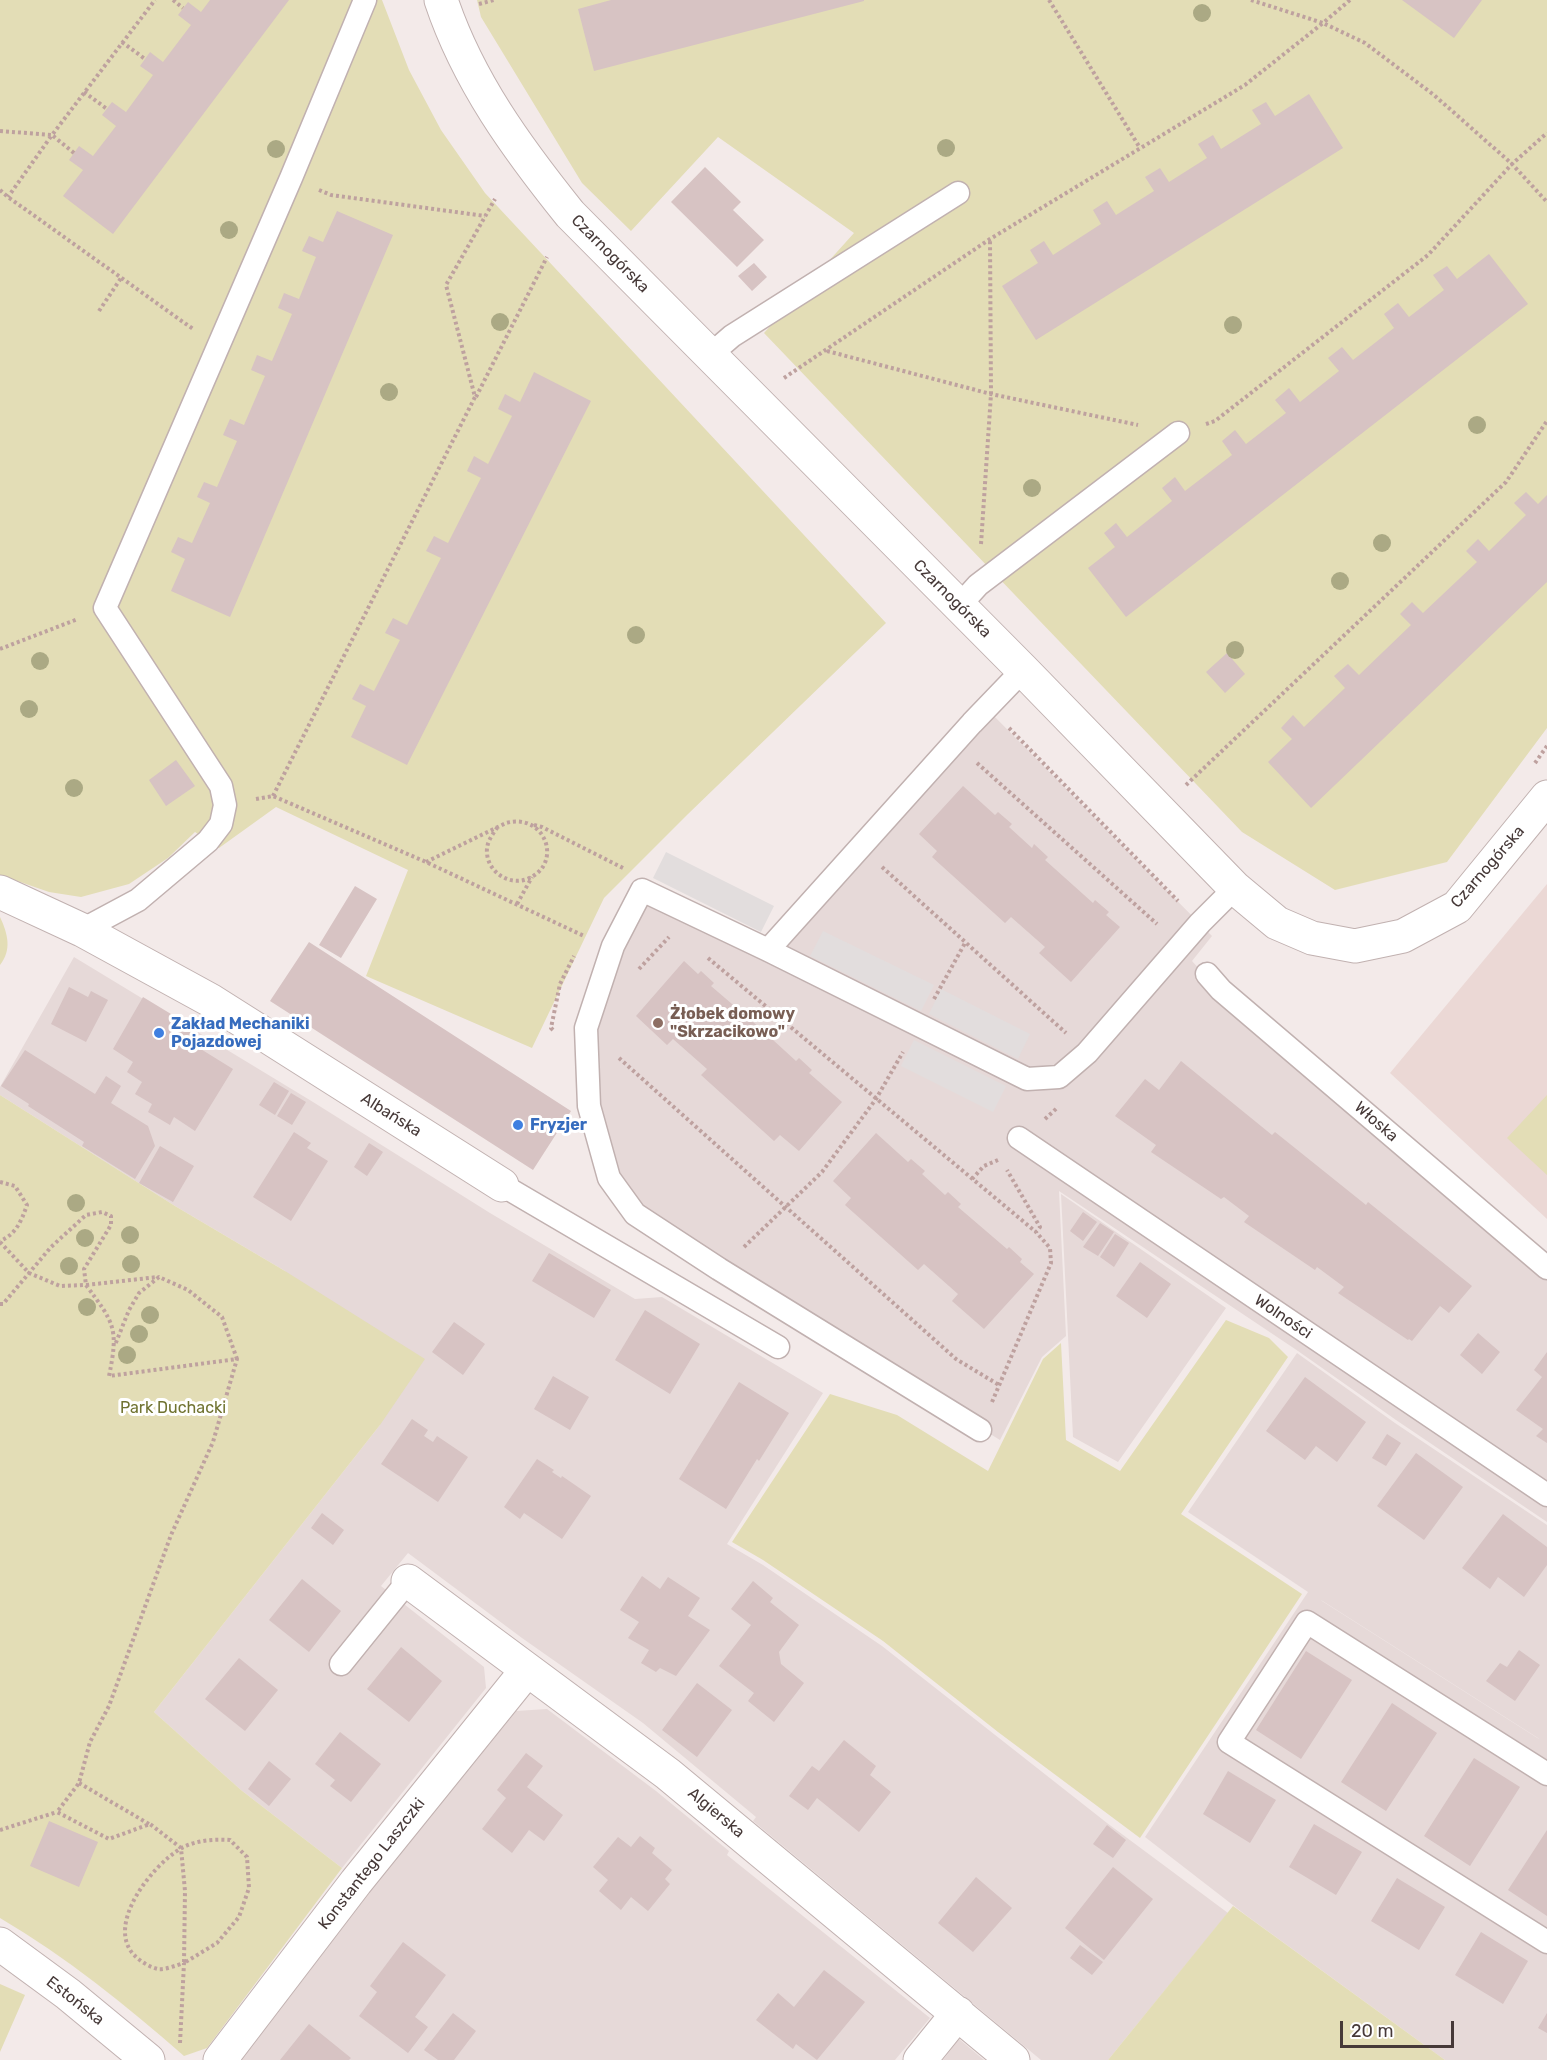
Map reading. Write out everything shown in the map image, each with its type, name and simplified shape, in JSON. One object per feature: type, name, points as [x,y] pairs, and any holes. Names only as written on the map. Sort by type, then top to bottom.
[{"type":"street","name":"Czarnogórska","points":[[441,0],[448,22],[470,70],[495,114],[529,163],[570,214],[710,355],[968,596],[1023,670],[1235,888],[1277,923],[1312,938],[1355,946],[1403,936],[1457,907],[1547,797]]},
{"type":"street","name":"Albańska","points":[[0,892],[82,930],[210,1000],[502,1185]]},
{"type":"street","name":"Algierska","points":[[408,1581],[668,1774],[1013,2060]]},
{"type":"street","name":"Konstantego Laszczki","points":[[220,2060],[357,1882],[527,1670]]},
{"type":"street","name":"Estońska","points":[[0,1944],[68,1994],[148,2060]]},
{"type":"street","points":[[920,2060],[958,2013]]},
{"type":"lane","points":[[82,930],[138,900],[208,842],[221,824],[225,805],[221,786],[105,608],[365,0]]},
{"type":"lane","points":[[710,355],[732,336],[958,193]]},
{"type":"lane","points":[[968,596],[1178,433]]},
{"type":"lane","points":[[768,950],[1023,670]]},
{"type":"lane","points":[[980,1431],[718,1269],[635,1214],[609,1178],[589,1106],[586,1028],[613,946],[642,890],[1027,1079],[1059,1077],[1087,1053],[1200,923],[1235,888]]},
{"type":"lane","name":"Włoska","points":[[1207,974],[1221,990],[1547,1268]]},
{"type":"lane","name":"Wolności","points":[[1019,1138],[1547,1495]]},
{"type":"lane","name":"Albańska","points":[[502,1185],[778,1347]]},
{"type":"lane","points":[[341,1664],[408,1581]]},
{"type":"lane","points":[[1547,1774],[1307,1622],[1229,1742],[1547,1942]]},
{"type":"path","points":[[8,197],[84,92],[155,0]]},
{"type":"path","points":[[173,0],[183,8]]},
{"type":"path","points":[[1049,0],[1140,148]]},
{"type":"path","points":[[1251,0],[1323,23],[1350,0]]},
{"type":"path","points":[[123,42],[145,59]]},
{"type":"path","points":[[84,92],[107,110]]},
{"type":"path","points":[[0,131],[52,135],[74,153]]},
{"type":"path","points":[[826,351],[991,394],[1178,433],[1215,421],[1428,255],[1512,164],[1547,133]]},
{"type":"path","points":[[291,177],[331,195],[485,216]]},
{"type":"path","points":[[0,190],[218,347]]},
{"type":"path","points":[[475,397],[446,285],[495,199]]},
{"type":"path","points":[[968,596],[991,394],[990,239]]},
{"type":"path","points":[[273,796],[547,257]]},
{"type":"path","points":[[99,311],[121,278]]},
{"type":"path","points":[[1181,790],[1506,482],[1547,422]]},
{"type":"path","points":[[0,649],[105,608]]},
{"type":"path","points":[[988,706],[1200,923]]},
{"type":"path","points":[[996,780],[1181,946]]},
{"type":"path","points":[[225,805],[273,796],[426,862],[584,936],[613,946]]},
{"type":"path","points":[[426,862],[506,822],[515,820],[542,827],[627,870],[675,930],[638,971]]},
{"type":"path","points":[[497,828],[489,839],[487,852],[490,866],[499,876],[512,881],[526,880],[538,873],[545,862],[547,848],[544,836],[534,825]]},
{"type":"path","points":[[860,848],[1087,1053]]},
{"type":"path","points":[[517,905],[532,876]]},
{"type":"path","points":[[718,1269],[822,1172],[876,1099],[965,943]]},
{"type":"path","points":[[711,961],[1036,1232],[1050,1248],[1051,1263],[980,1431]]},
{"type":"path","points":[[586,1028],[956,1359],[999,1385]]},
{"type":"path","points":[[972,1179],[984,1166],[1001,1159],[1019,1138]]},
{"type":"path","points":[[1001,1159],[1040,1227],[1036,1232]]},
{"type":"path","points":[[0,1182],[15,1186],[27,1205],[21,1223],[13,1234],[0,1242],[29,1273],[60,1286],[159,1277],[188,1290],[222,1317],[237,1359],[213,1442],[171,1534],[109,1706],[90,1742],[79,1784],[57,1812],[0,1830]]},
{"type":"path","points":[[0,1304],[3,1304],[51,1246],[86,1215],[102,1212],[111,1216],[111,1225],[84,1269],[86,1285],[110,1318],[115,1345]]},
{"type":"path","points":[[159,1277],[139,1293],[129,1310],[115,1345],[109,1376],[237,1359]]},
{"type":"path","points":[[79,1784],[150,1824],[181,1848],[185,1891],[181,2024]]},
{"type":"path","points":[[57,1812],[110,1839],[150,1824]]},
{"type":"path","points":[[214,1839],[230,1840],[247,1857],[249,1888],[238,1917],[217,1943],[184,1963],[159,1969],[141,1962],[128,1948],[126,1931],[128,1914],[142,1886],[181,1848],[214,1839]]},
{"type":"shaded area","points":[[988,710],[1212,936],[1192,961],[1220,992],[1547,1272],[1547,1522],[1059,1191],[1066,1336],[1042,1357],[1000,1440],[724,1270],[637,1212],[611,1177],[592,1106],[589,1028],[642,896],[769,952]]},
{"type":"shaded area","points":[[666,852],[774,906],[761,932],[653,878]]},
{"type":"shaded area","points":[[1547,884],[1547,1219],[1390,1073]]},
{"type":"shaded area","points":[[823,931],[934,985],[921,1011],[810,956]]},
{"type":"shaded area","points":[[74,957],[490,1213],[635,1299],[662,1297],[823,1393],[727,1544],[763,1565],[882,1646],[1107,1823],[1228,1913],[1108,2060],[1041,2060],[753,1821],[756,1817],[643,1723],[522,1638],[408,1553],[381,1586],[484,1667],[486,1688],[342,1868],[241,1790],[154,1712],[380,1425],[285,1271],[175,1206],[0,1095],[0,1087]]},
{"type":"shaded area","points":[[941,989],[1030,1034],[1018,1059],[929,1014]]},
{"type":"shaded area","points":[[914,1040],[1006,1086],[993,1112],[901,1066]]},
{"type":"shaded area","points":[[1061,1194],[1226,1308],[1118,1462],[1073,1437]]},
{"type":"shaded area","points":[[1297,1353],[1395,1423],[1547,1525],[1547,2060],[1445,2060],[1247,1916],[1145,1837],[1308,1592],[1188,1512]],"holes":[[[1321,1600],[1538,1738],[1539,1739]]]},
{"type":"shaded area","points":[[547,1709],[656,1791],[729,1851],[727,1855],[930,2018],[895,2060],[242,2060],[375,1885],[516,1711]]},
{"type":"shaded area","points":[[959,2039],[984,2060],[943,2060]]},
{"type":"green space","points":[[0,0],[382,0],[409,70],[441,130],[485,193],[886,623],[604,898],[532,1048],[366,976],[408,870],[276,807],[219,848],[195,832],[168,858],[129,884],[81,897],[49,892],[0,875]]},
{"type":"green space","points":[[477,0],[1547,0],[1547,728],[1447,862],[1335,890],[1242,832],[764,333],[854,233],[718,137],[631,231],[582,183],[481,17]]},
{"type":"green space","points":[[0,917],[8,942],[6,954],[0,965]]},
{"type":"green space","name":"Park Duchacki","points":[[0,1095],[175,1206],[285,1271],[425,1359],[380,1425],[154,1712],[241,1790],[342,1868],[207,2048],[184,2056],[95,1982],[0,1918]]},
{"type":"green space","points":[[1547,1095],[1547,1175],[1507,1138]]},
{"type":"green space","points":[[1226,1320],[1269,1338],[1288,1357],[1181,1514],[1302,1594],[1140,1838],[998,1732],[883,1641],[763,1560],[732,1542],[830,1394],[897,1415],[988,1471],[1043,1359],[1061,1343],[1066,1440],[1120,1471]]},
{"type":"green space","points":[[1233,1906],[1445,2060],[1108,2060]]},
{"type":"green space","points":[[0,1984],[25,1995],[0,2052]]},
{"type":"building","points":[[210,0],[289,0],[113,234],[63,196],[83,170],[69,160],[79,146],[93,156],[116,126],[102,115],[112,102],[126,112],[153,75],[140,66],[150,52],[163,62],[191,25],[178,15],[188,2],[201,12]]},
{"type":"building","points":[[611,0],[864,1],[594,71],[578,9]]},
{"type":"building","points":[[1402,0],[1482,0],[1454,38]]},
{"type":"building","points":[[1309,94],[1343,148],[1036,340],[1002,286],[1038,263],[1030,250],[1044,241],[1053,255],[1101,224],[1093,210],[1107,201],[1116,215],[1154,191],[1145,177],[1160,168],[1169,182],[1207,158],[1198,144],[1213,135],[1221,149],[1261,124],[1252,110],[1266,102],[1275,116]]},
{"type":"building","points":[[705,167],[741,202],[733,210],[764,240],[737,267],[671,202]]},
{"type":"building","points":[[337,211],[393,235],[230,617],[171,591],[185,559],[171,552],[178,537],[192,543],[210,503],[197,497],[204,482],[217,487],[237,441],[223,435],[230,419],[244,425],[265,376],[251,370],[257,355],[272,361],[292,314],[278,308],[284,293],[299,299],[316,257],[302,251],[309,236],[323,242]]},
{"type":"building","points":[[1489,254],[1528,304],[1126,617],[1088,568],[1115,547],[1104,533],[1116,523],[1127,537],[1172,501],[1162,488],[1175,477],[1185,491],[1232,455],[1222,441],[1235,430],[1246,444],[1286,413],[1275,400],[1289,388],[1300,402],[1339,371],[1328,358],[1342,347],[1353,360],[1394,328],[1384,314],[1398,303],[1409,317],[1444,290],[1433,275],[1447,266],[1457,279]]},
{"type":"building","points":[[754,263],[767,277],[752,291],[738,276]]},
{"type":"building","points":[[534,372],[591,401],[407,765],[351,737],[366,706],[352,699],[360,684],[374,691],[400,640],[385,633],[393,618],[407,625],[441,558],[426,551],[434,536],[448,543],[481,478],[467,471],[474,456],[488,464],[512,416],[498,409],[505,394],[520,402]]},
{"type":"building","points":[[1526,492],[1538,504],[1547,495],[1547,582],[1311,808],[1268,762],[1292,739],[1281,728],[1293,715],[1304,727],[1345,688],[1334,676],[1348,664],[1359,675],[1411,625],[1400,614],[1412,602],[1423,613],[1477,562],[1466,551],[1478,539],[1489,551],[1526,515],[1514,503]]},
{"type":"building","points":[[1227,653],[1245,674],[1225,693],[1206,672]]},
{"type":"building","points":[[176,760],[195,786],[166,806],[149,780]]},
{"type":"building","points":[[963,786],[995,815],[998,812],[1012,824],[1009,827],[1032,848],[1034,844],[1048,857],[1045,860],[1093,903],[1095,900],[1109,912],[1106,915],[1120,927],[1071,982],[1039,953],[1045,947],[1011,917],[1005,923],[932,857],[937,851],[919,834]]},
{"type":"building","points":[[355,886],[377,899],[341,958],[319,945]]},
{"type":"building","points":[[309,942],[571,1111],[533,1170],[270,1001]]},
{"type":"building","points":[[684,961],[698,974],[701,971],[714,983],[711,986],[760,1028],[762,1026],[776,1038],[773,1040],[796,1061],[799,1058],[812,1070],[809,1073],[842,1102],[799,1151],[780,1135],[774,1141],[701,1075],[707,1069],[673,1039],[667,1045],[636,1016]]},
{"type":"building","points":[[69,987],[88,997],[91,991],[108,1000],[86,1042],[51,1024]]},
{"type":"building","points":[[143,997],[199,1031],[191,1043],[233,1069],[195,1131],[174,1117],[170,1125],[148,1112],[152,1104],[135,1094],[142,1082],[127,1072],[133,1062],[113,1049]]},
{"type":"building","points":[[25,1050],[95,1094],[106,1076],[121,1086],[111,1103],[148,1126],[155,1146],[135,1179],[82,1146],[84,1142],[1,1086]]},
{"type":"building","points":[[1181,1061],[1272,1135],[1275,1132],[1366,1205],[1368,1202],[1472,1286],[1449,1313],[1440,1306],[1412,1341],[1408,1340],[1338,1293],[1344,1287],[1317,1267],[1315,1270],[1244,1222],[1249,1216],[1224,1197],[1221,1199],[1151,1152],[1156,1145],[1115,1116],[1145,1079],[1159,1090]]},
{"type":"building","points":[[274,1082],[289,1091],[275,1115],[259,1105]]},
{"type":"building","points":[[291,1093],[306,1102],[292,1125],[277,1116]]},
{"type":"building","points":[[294,1132],[311,1143],[307,1148],[328,1161],[291,1221],[253,1197]]},
{"type":"building","points":[[876,1133],[908,1162],[911,1159],[925,1171],[922,1174],[945,1195],[948,1192],[961,1204],[958,1207],[1007,1249],[1009,1247],[1022,1259],[1020,1262],[1034,1274],[984,1329],[952,1301],[958,1294],[924,1264],[918,1270],[845,1205],[851,1198],[833,1181]]},
{"type":"building","points":[[369,1143],[383,1152],[367,1176],[354,1167]]},
{"type":"building","points":[[160,1146],[194,1166],[173,1202],[139,1183]]},
{"type":"building","points":[[1083,1212],[1097,1222],[1083,1241],[1070,1231]]},
{"type":"building","points":[[1100,1223],[1114,1232],[1098,1256],[1083,1247]]},
{"type":"building","points":[[1115,1234],[1129,1243],[1114,1267],[1100,1257]]},
{"type":"building","points":[[549,1253],[611,1290],[594,1318],[532,1281]]},
{"type":"building","points":[[1140,1262],[1171,1284],[1147,1318],[1116,1296]]},
{"type":"building","points":[[645,1310],[700,1344],[670,1394],[615,1360]]},
{"type":"building","points":[[454,1322],[485,1344],[463,1375],[432,1352]]},
{"type":"building","points":[[1478,1333],[1500,1352],[1482,1374],[1460,1355]]},
{"type":"building","points":[[1547,1352],[1547,1443],[1536,1436],[1543,1429],[1516,1410],[1542,1377],[1534,1370]]},
{"type":"building","points":[[553,1376],[589,1397],[570,1430],[534,1409]]},
{"type":"building","points":[[1305,1377],[1366,1422],[1337,1462],[1316,1446],[1305,1460],[1266,1431]]},
{"type":"building","points":[[739,1382],[789,1413],[726,1509],[679,1479]]},
{"type":"building","points":[[412,1419],[428,1430],[424,1436],[433,1442],[437,1436],[468,1457],[438,1502],[381,1464]]},
{"type":"building","points":[[1387,1434],[1401,1443],[1386,1466],[1372,1458]]},
{"type":"building","points":[[1416,1453],[1463,1487],[1424,1540],[1377,1506]]},
{"type":"building","points":[[537,1459],[554,1470],[552,1472],[561,1478],[562,1476],[591,1496],[562,1539],[524,1513],[520,1519],[504,1507]]},
{"type":"building","points":[[322,1513],[344,1530],[333,1545],[311,1528]]},
{"type":"building","points":[[1503,1514],[1547,1547],[1547,1565],[1524,1597],[1498,1577],[1490,1589],[1462,1568]]},
{"type":"building","points":[[642,1576],[660,1589],[668,1577],[700,1598],[688,1616],[710,1630],[676,1676],[660,1668],[656,1672],[641,1663],[649,1650],[628,1638],[639,1622],[620,1610]]},
{"type":"building","points":[[302,1579],[341,1611],[309,1652],[269,1620]]},
{"type":"building","points":[[753,1581],[773,1598],[770,1602],[799,1625],[779,1652],[781,1664],[804,1683],[774,1722],[748,1701],[754,1693],[719,1666],[751,1625],[731,1609]]},
{"type":"building","points":[[401,1647],[442,1681],[409,1722],[367,1689]]},
{"type":"building","points":[[1519,1650],[1540,1665],[1515,1701],[1486,1681],[1500,1663],[1507,1667]]},
{"type":"building","points":[[1306,1651],[1352,1680],[1301,1759],[1256,1730]]},
{"type":"building","points":[[239,1658],[278,1690],[245,1731],[205,1699]]},
{"type":"building","points":[[697,1683],[732,1710],[697,1757],[662,1730]]},
{"type":"building","points":[[1392,1703],[1437,1733],[1386,1811],[1341,1782]]},
{"type":"building","points":[[340,1732],[381,1764],[351,1802],[330,1786],[335,1780],[315,1764]]},
{"type":"building","points":[[844,1740],[876,1766],[870,1775],[891,1792],[859,1832],[817,1798],[808,1810],[789,1796],[812,1766],[819,1771]]},
{"type":"building","points":[[526,1753],[543,1766],[527,1787],[563,1815],[544,1841],[529,1830],[512,1853],[482,1829],[506,1798],[497,1790]]},
{"type":"building","points":[[1474,1758],[1520,1787],[1470,1866],[1424,1836]]},
{"type":"building","points":[[269,1761],[291,1779],[269,1806],[248,1789]]},
{"type":"building","points":[[1228,1771],[1276,1800],[1250,1843],[1203,1814]]},
{"type":"building","points":[[49,1821],[98,1842],[79,1887],[30,1866]]},
{"type":"building","points":[[1314,1824],[1362,1852],[1336,1895],[1289,1867]]},
{"type":"building","points":[[1107,1825],[1126,1840],[1113,1858],[1093,1844]]},
{"type":"building","points":[[1547,1830],[1547,1916],[1508,1890]]},
{"type":"building","points":[[640,1836],[655,1848],[652,1853],[672,1870],[665,1879],[670,1884],[648,1911],[631,1897],[621,1910],[599,1891],[608,1880],[593,1867],[618,1837],[631,1847]]},
{"type":"building","points":[[1113,1867],[1153,1899],[1104,1960],[1065,1928]]},
{"type":"building","points":[[976,1877],[1012,1908],[973,1952],[938,1923]]},
{"type":"building","points":[[1397,1878],[1445,1907],[1419,1950],[1371,1921]]},
{"type":"building","points":[[1481,1932],[1528,1961],[1503,2004],[1455,1975]]},
{"type":"building","points":[[403,1942],[446,1975],[415,2017],[428,2027],[408,2053],[359,2016],[377,1992],[370,1986]]},
{"type":"building","points":[[1080,1945],[1103,1962],[1092,1975],[1070,1958]]},
{"type":"building","points":[[824,1970],[865,2002],[817,2060],[796,2044],[793,2049],[756,2020],[778,1993],[794,2007]]},
{"type":"building","points":[[453,2013],[476,2031],[454,2060],[438,2060],[424,2050]]},
{"type":"building","points":[[1547,2013],[1547,2033],[1538,2028]]},
{"type":"building","points":[[309,2024],[351,2058],[349,2060],[280,2060]]},
{"type":"place","name":"Żłobek domowy \"Skrzacikowo\"","points":[[658,1023]]},
{"type":"place","name":"Zakład Mechaniki Pojazdowej","points":[[159,1033]]},
{"type":"place","name":"Fryzjer","points":[[518,1125]]}]
